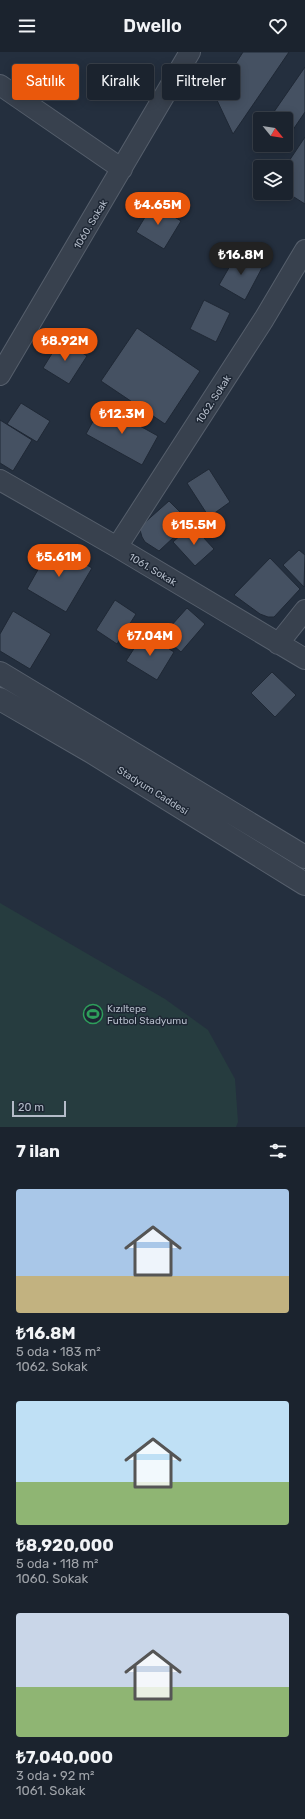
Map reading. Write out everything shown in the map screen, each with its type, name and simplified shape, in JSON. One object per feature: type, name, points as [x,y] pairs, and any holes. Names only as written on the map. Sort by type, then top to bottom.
[{"type":"street","name":"1060. Sokak","points":[[0,375],[190,52]]},
{"type":"street","points":[[0,85],[122,169]]},
{"type":"street","name":"1062. Sokak","points":[[117,547],[264,319],[305,250]]},
{"type":"street","name":"1061. Sokak","points":[[0,480],[117,547],[305,659]]},
{"type":"street","points":[[278,644],[305,610]]},
{"type":"street","points":[[0,673],[305,857]]},
{"type":"street","name":"Stadyum Caddesi","points":[[0,699],[90,750],[305,883]]},
{"type":"green space","name":"Kızıltepe Futbol Stadyumu","points":[[0,903],[165,999],[208,1030],[235,1079],[238,1122],[236,1127],[0,1127]]},
{"type":"building","points":[[243,52],[289,52],[233,134],[217,100],[240,100],[240,64],[235,64]]},
{"type":"building","points":[[305,67],[305,112],[293,130],[293,112],[274,112]]},
{"type":"building","points":[[305,137],[305,204],[293,196],[293,160],[290,160]]},
{"type":"building","points":[[153,204],[181,221],[164,249],[136,232]]},
{"type":"building","points":[[238,252],[263,266],[245,300],[219,285]]},
{"type":"building","points":[[204,300],[230,313],[216,342],[190,329]]},
{"type":"building","points":[[137,328],[200,371],[165,424],[101,381]]},
{"type":"building","points":[[61,339],[87,356],[69,384],[43,368]]},
{"type":"building","points":[[21,403],[50,421],[37,442],[7,424]]},
{"type":"building","points":[[102,405],[158,436],[142,465],[86,434]]},
{"type":"building","points":[[0,420],[32,440],[13,471],[0,463]]},
{"type":"building","points":[[209,469],[230,502],[209,517],[187,483]]},
{"type":"building","points":[[169,501],[190,522],[159,551],[145,542],[140,530],[143,524]]},
{"type":"building","points":[[192,525],[214,549],[195,566],[173,542]]},
{"type":"building","points":[[52,545],[92,568],[66,612],[27,589]]},
{"type":"building","points":[[299,550],[305,555],[304,587],[283,565]]},
{"type":"building","points":[[270,558],[300,589],[274,617],[268,617],[260,614],[234,595]]},
{"type":"building","points":[[115,600],[136,614],[117,644],[96,630]]},
{"type":"building","points":[[187,608],[205,624],[181,652],[162,636]]},
{"type":"building","points":[[13,611],[51,634],[30,669],[0,651],[0,634]]},
{"type":"building","points":[[144,633],[174,652],[157,680],[126,661]]},
{"type":"building","points":[[272,672],[296,695],[275,717],[251,693]]},
{"type":"place","name":"Kızıltepe Futbol Stadyumu","points":[[93,1014]]}]
